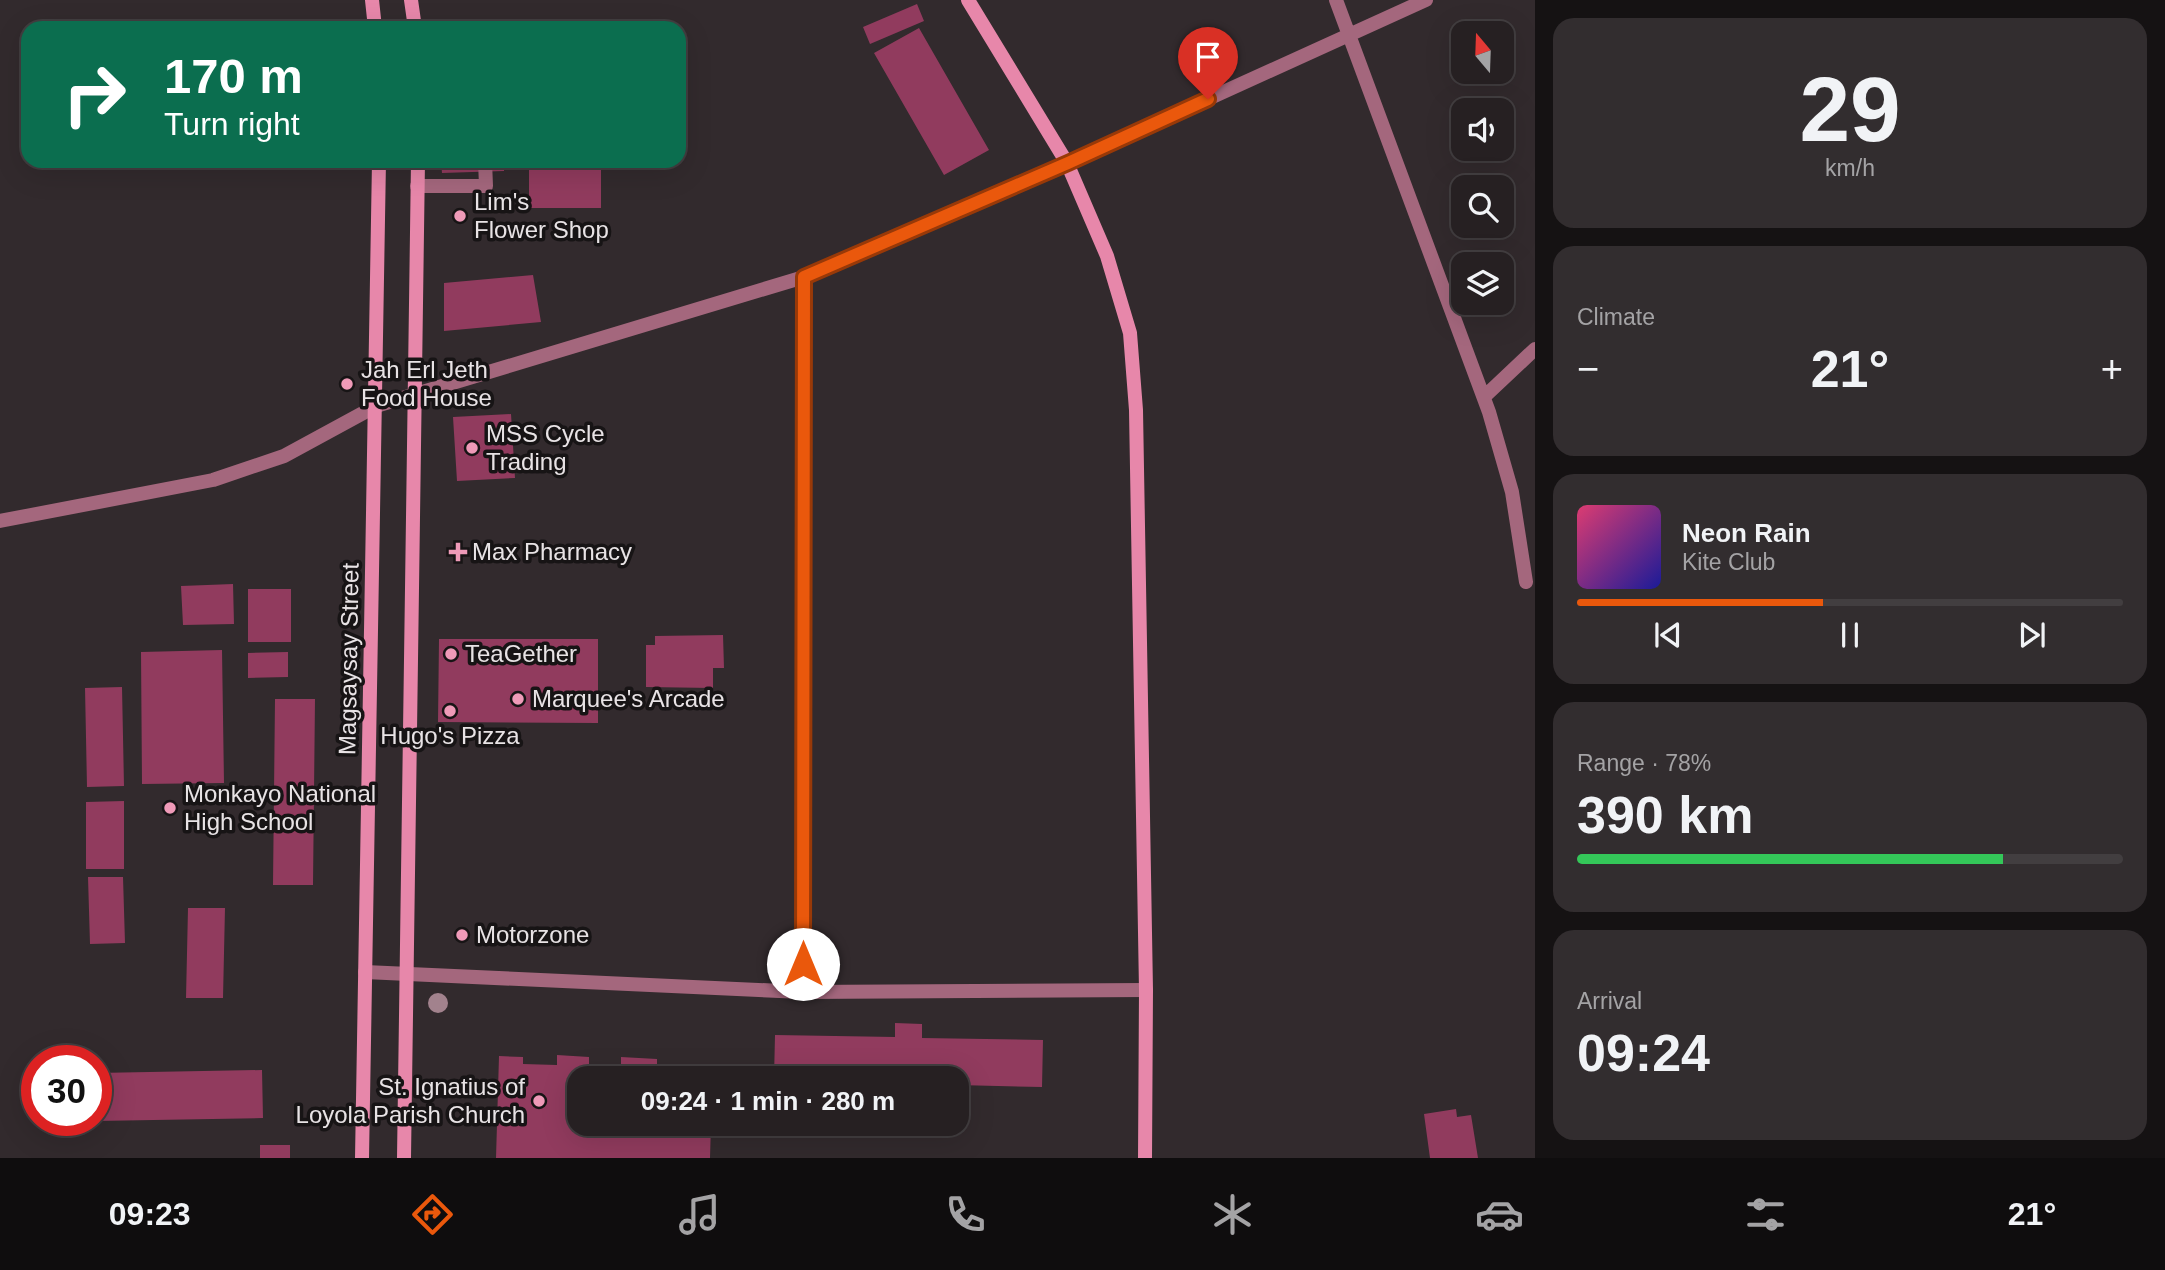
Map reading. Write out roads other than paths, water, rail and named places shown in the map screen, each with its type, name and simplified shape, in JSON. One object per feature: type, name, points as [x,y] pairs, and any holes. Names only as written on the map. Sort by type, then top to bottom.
[{"type":"main road","points":[[372,0],[374,21]]},
{"type":"main road","points":[[411,0],[414,21]]},
{"type":"main road","points":[[968,0],[1068,163],[1107,256],[1130,333],[1136,410],[1146,990],[1145,1158]]},
{"type":"main road","name":"Magsaysay Street","points":[[362,1158],[379,168]]},
{"type":"main road","points":[[404,1158],[418,168]]},
{"type":"street","points":[[1336,0],[1484,397],[1512,492],[1526,582]]},
{"type":"street","points":[[0,521],[213,480],[284,456],[376,406],[804,277],[1068,163],[1426,0]]},
{"type":"street","points":[[417,186],[486,186],[485,168]]},
{"type":"street","points":[[803,992],[804,277]]},
{"type":"street","points":[[1484,397],[1535,349]]},
{"type":"street","points":[[365,972],[803,992],[1146,990]]},
{"type":"place","name":"Lim's Flower Shop","points":[[460,216]]},
{"type":"place","name":"Jah Erl Jeth Food House","points":[[347,384]]},
{"type":"place","name":"MSS Cycle Trading","points":[[472,448]]},
{"type":"place","name":"Max Pharmacy","points":[[458,552]]},
{"type":"place","name":"TeaGether","points":[[451,654]]},
{"type":"place","name":"Marquee's Arcade","points":[[518,699]]},
{"type":"place","name":"Hugo's Pizza","points":[[450,711]]},
{"type":"place","name":"Monkayo National High School","points":[[170,808]]},
{"type":"place","name":"Motorzone","points":[[462,935]]},
{"type":"place","name":"St. Ignatius of Loyola Parish Church","points":[[539,1101]]}]
